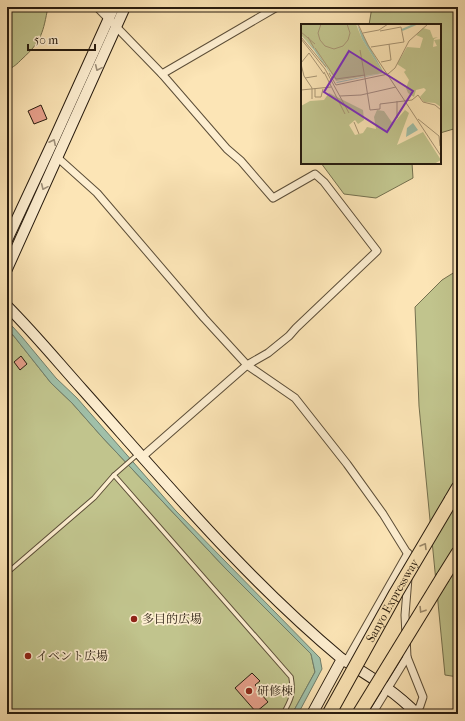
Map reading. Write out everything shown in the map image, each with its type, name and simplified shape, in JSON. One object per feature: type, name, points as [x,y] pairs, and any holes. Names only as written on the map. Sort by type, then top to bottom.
[{"type":"highway","name":"Sanyo Expressway","points":[[328,714],[396,593],[458,488]]},
{"type":"highway","points":[[359,714],[458,553]]},
{"type":"street","points":[[97,7],[162,74],[222,143],[241,161],[273,198],[315,174],[316,177],[324,182],[377,251],[289,336],[268,353],[247,365],[138,457]]},
{"type":"street","points":[[7,240],[114,7]]},
{"type":"street","points":[[7,269],[125,7]]},
{"type":"street","points":[[162,74],[277,7]]},
{"type":"street","points":[[7,306],[138,457],[278,602],[344,660],[388,688],[417,713],[423,697],[407,657],[405,615],[410,563],[408,553],[383,514],[361,483],[295,398],[247,365],[204,318],[97,193],[58,158]]},
{"type":"street","points":[[312,714],[408,553]]},
{"type":"street","points":[[372,714],[407,657]]},
{"type":"lane","points":[[7,573],[94,498],[114,475],[138,457]]},
{"type":"lane","points":[[114,475],[291,677],[293,689],[291,700],[283,714]]},
{"type":"green space","points":[[7,7],[48,7],[43,30],[38,41],[29,53],[14,67],[7,70]]},
{"type":"green space","points":[[372,7],[458,7],[457,128],[441,133],[441,24],[369,24]]},
{"type":"green space","points":[[322,164],[412,164],[413,178],[376,198],[344,194]]},
{"type":"green space","points":[[458,270],[458,677],[445,675],[419,406],[415,307],[442,280]]},
{"type":"green space","points":[[7,332],[13,335],[51,383],[72,403],[226,569],[311,654],[315,672],[292,714],[7,714]]},
{"type":"shaded area","points":[[7,323],[22,337],[56,378],[77,398],[176,511],[320,658],[322,669],[298,714],[292,714],[315,672],[311,654],[226,569],[72,403],[51,383],[13,335],[7,332]]},
{"type":"building","points":[[41,105],[47,119],[34,124],[28,111]]},
{"type":"building","points":[[21,356],[27,364],[20,370],[14,362]]},
{"type":"building","name":"研修棟","points":[[252,673],[260,681],[255,685],[268,702],[256,712],[235,688]]},
{"type":"place","name":"多目的広場","points":[[134,619]]},
{"type":"place","name":"イベント広場","points":[[28,656]]},
{"type":"place","name":"研修棟","points":[[249,691]]}]
